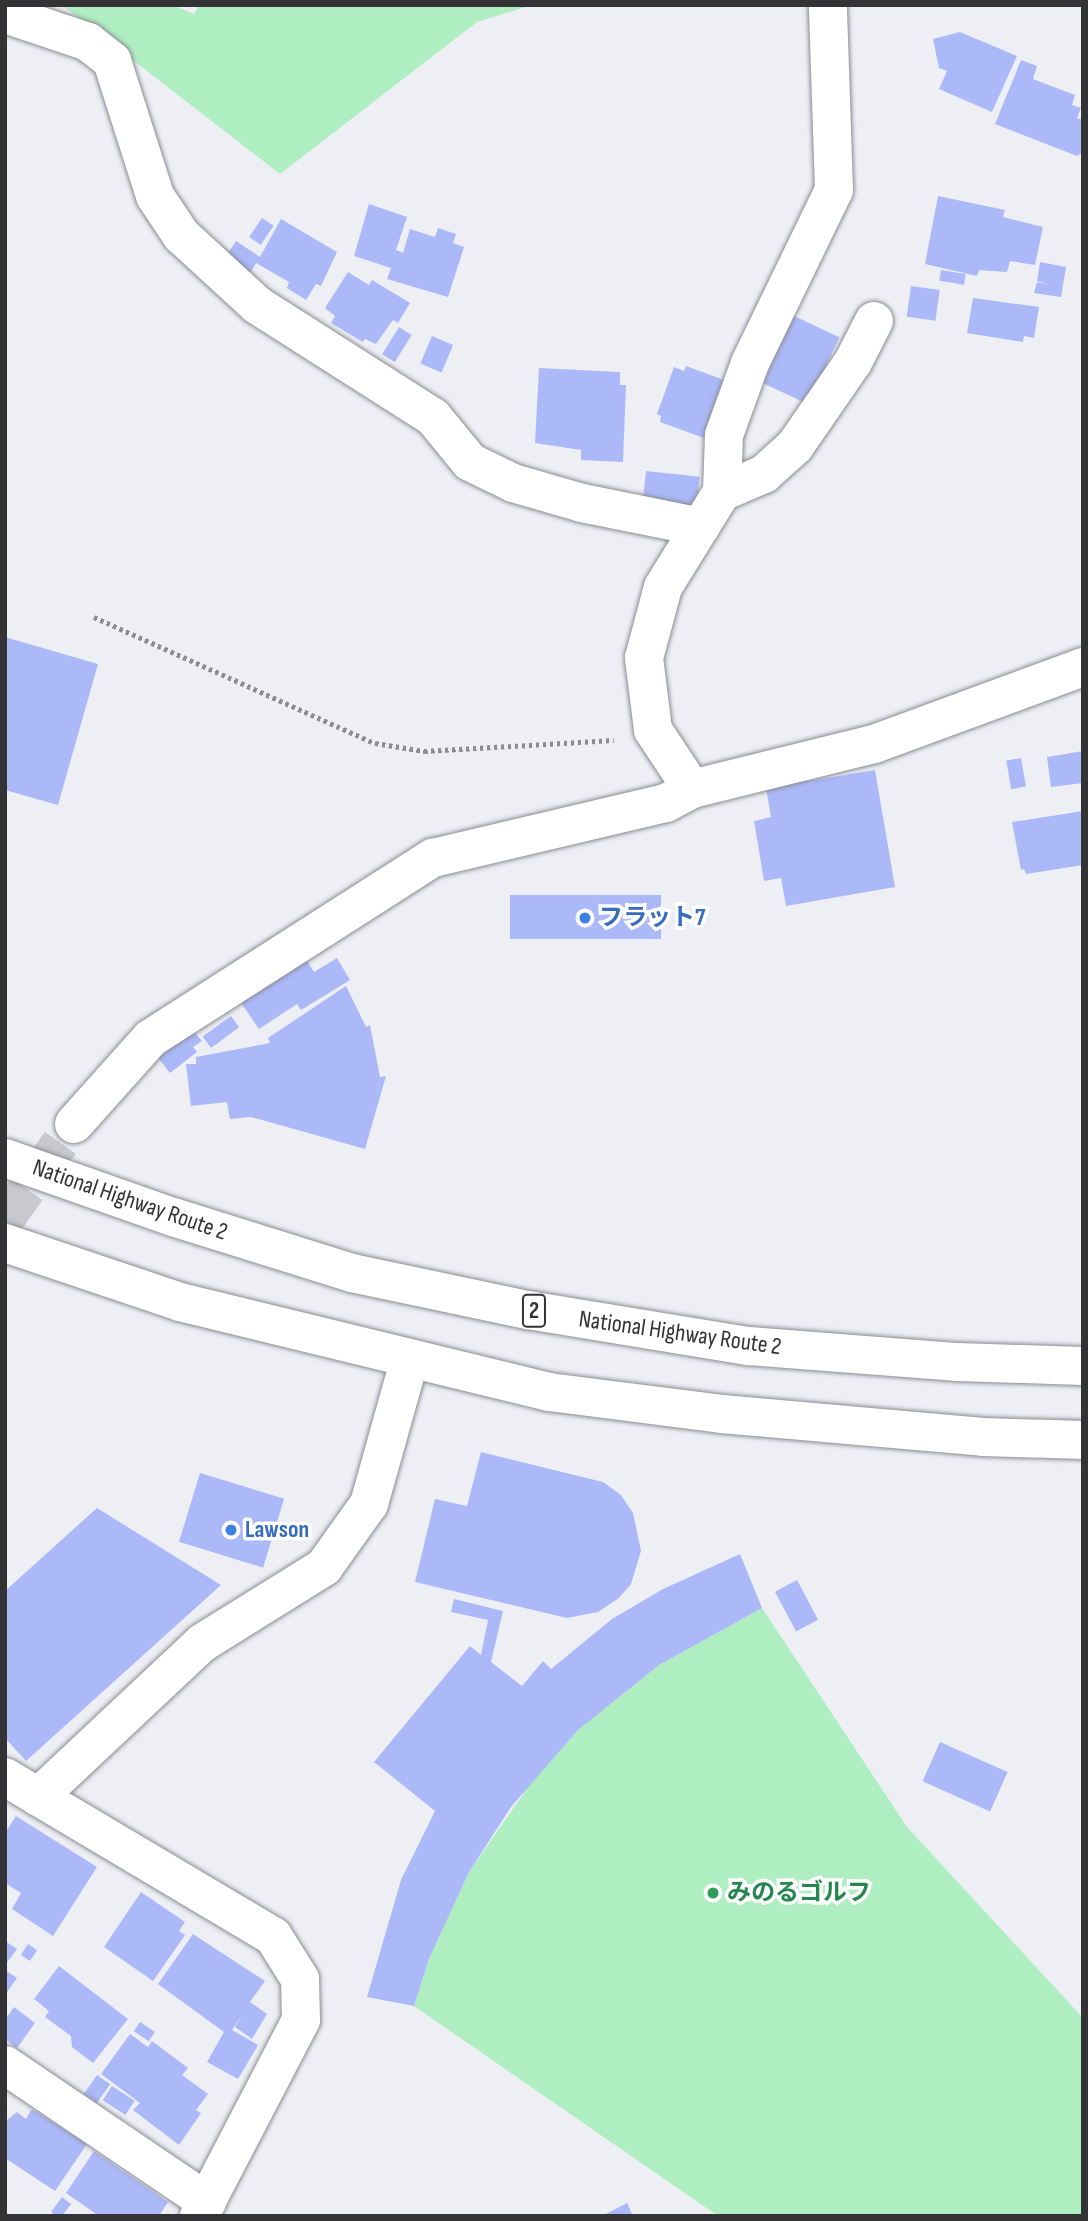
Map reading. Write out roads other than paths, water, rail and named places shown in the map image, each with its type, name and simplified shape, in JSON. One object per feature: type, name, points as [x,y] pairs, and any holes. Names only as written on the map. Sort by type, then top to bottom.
[{"type":"main road","points":[[692,789],[653,730],[644,658],[663,587],[722,492],[724,435],[750,363],[834,190],[828,5]]},
{"type":"main road","points":[[5,14],[88,42],[112,61],[155,196],[181,235],[257,306],[433,417],[470,462],[513,483],[582,503],[701,527]]},
{"type":"main road","points":[[722,492],[764,474],[795,446],[853,362],[874,321]]},
{"type":"main road","points":[[74,1124],[150,1038],[433,858],[666,803],[692,789],[874,744],[1083,667]]},
{"type":"main road","name":"National Highway Route 2","points":[[5,1157],[173,1217],[352,1273],[528,1310],[749,1346],[958,1362],[1083,1366]]},
{"type":"main road","points":[[5,1242],[180,1302],[409,1362],[549,1392],[722,1414],[983,1437],[1083,1440]]},
{"type":"main road","points":[[38,1797],[202,1643],[324,1567],[369,1504],[409,1362]]},
{"type":"main road","points":[[5,1777],[273,1936],[300,1979],[301,2020],[203,2209],[5,2064]]},
{"type":"tunnel","points":[[5,1220],[74,1124]]},
{"type":"place","name":"フラット7","points":[[585,918]]},
{"type":"place","name":"Lawson","points":[[231,1530]]},
{"type":"place","name":"みのるゴルフ","points":[[713,1893]]}]
